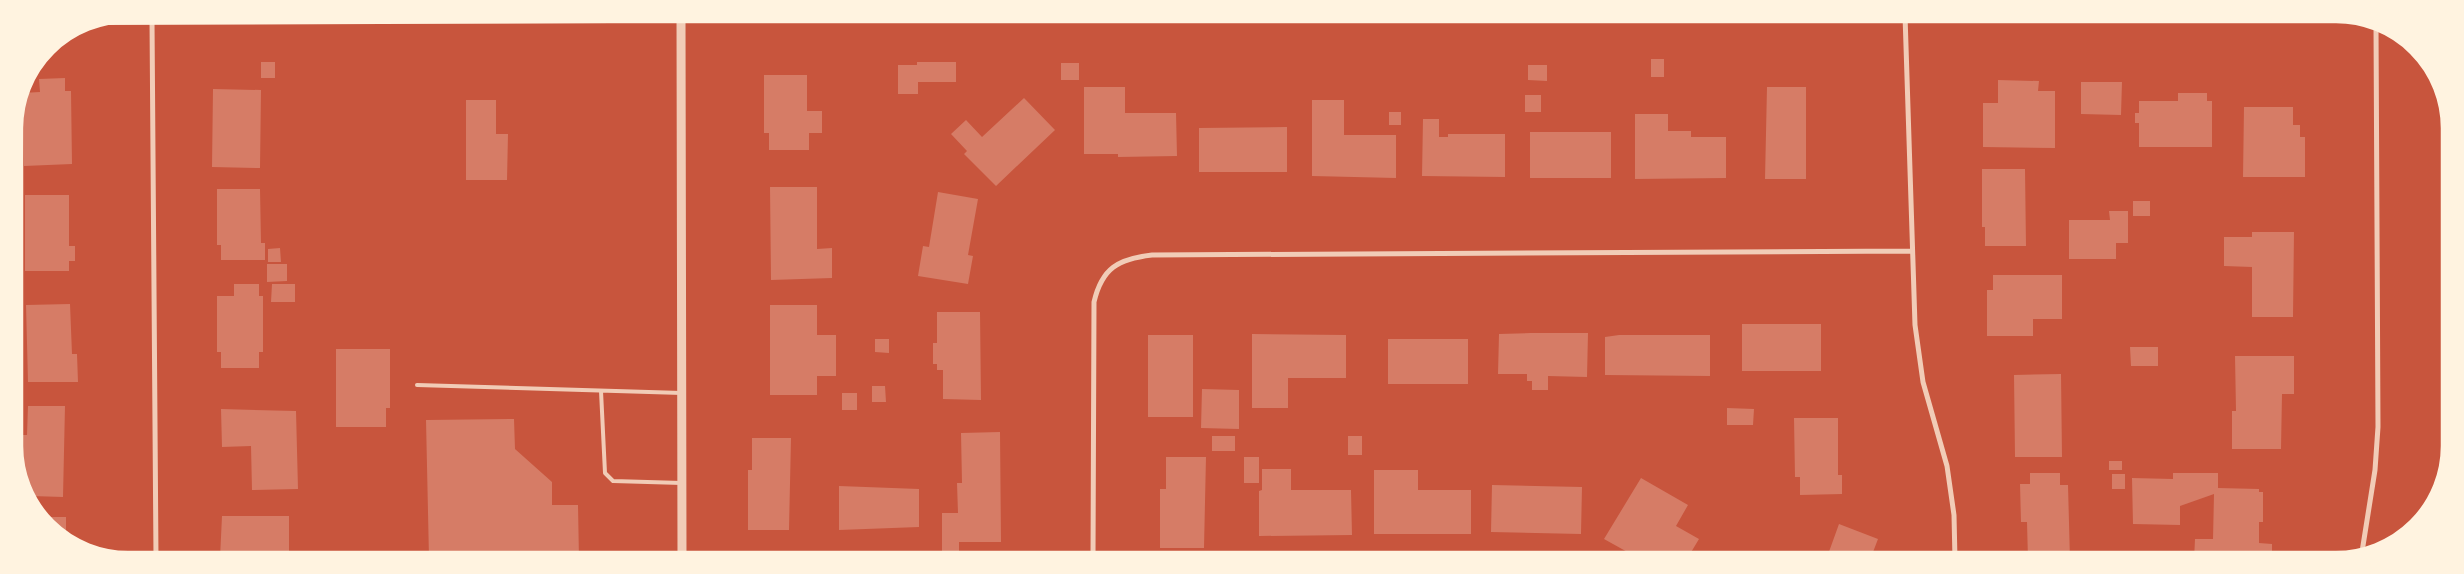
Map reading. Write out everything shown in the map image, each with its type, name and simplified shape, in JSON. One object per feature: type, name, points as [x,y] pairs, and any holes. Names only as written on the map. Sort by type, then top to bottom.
[{"type":"street","points":[[152,22],[156,552]]},
{"type":"street","points":[[681,22],[682,552]]},
{"type":"street","points":[[1905,22],[1911,251],[1918,353],[1923,382],[1947,466],[1954,515],[1955,551]]},
{"type":"street","points":[[2363,548],[2375,470],[2378,427],[2376,31]]},
{"type":"street","points":[[1093,552],[1094,302],[1098,285],[1108,271],[1120,262],[1152,255],[1911,251]]},
{"type":"lane","points":[[417,385],[682,393]]},
{"type":"lane","points":[[601,391],[605,473],[613,481],[682,483]]},
{"type":"building","points":[[1651,59],[1664,59],[1664,77],[1651,77]]},
{"type":"building","points":[[261,62],[275,62],[275,78],[261,78]]},
{"type":"building","points":[[917,62],[956,62],[956,82],[918,82],[918,94],[898,94],[898,65],[917,65]]},
{"type":"building","points":[[1061,63],[1079,63],[1079,80],[1061,80]]},
{"type":"building","points":[[1528,65],[1547,65],[1547,81],[1528,80]]},
{"type":"building","points":[[764,75],[807,75],[807,111],[822,111],[822,133],[809,133],[809,150],[769,150],[769,133],[764,133]]},
{"type":"building","points":[[65,78],[65,91],[71,91],[72,164],[24,166],[23,113],[29,93],[40,92],[39,79]]},
{"type":"building","points":[[1998,80],[2039,81],[2038,91],[2055,91],[2055,148],[1983,147],[1983,103],[1998,103]]},
{"type":"building","points":[[2081,82],[2122,82],[2121,115],[2081,114]]},
{"type":"building","points":[[1084,87],[1125,87],[1125,113],[1176,113],[1177,156],[1118,157],[1118,154],[1084,154]]},
{"type":"building","points":[[1767,87],[1806,87],[1806,179],[1765,179]]},
{"type":"building","points":[[213,89],[261,90],[260,168],[212,167]]},
{"type":"building","points":[[2178,93],[2207,93],[2207,101],[2212,101],[2212,147],[2139,147],[2139,123],[2135,123],[2135,113],[2139,113],[2139,101],[2178,101]]},
{"type":"building","points":[[1525,95],[1541,95],[1541,112],[1525,112]]},
{"type":"building","points":[[1024,98],[1055,130],[996,186],[964,154],[967,151],[951,134],[966,120],[982,137]]},
{"type":"building","points":[[466,100],[496,100],[496,134],[508,134],[507,180],[466,180]]},
{"type":"building","points":[[1312,100],[1344,100],[1344,135],[1396,135],[1396,178],[1312,176]]},
{"type":"building","points":[[2244,107],[2293,107],[2293,125],[2300,125],[2300,137],[2305,137],[2305,177],[2243,177]]},
{"type":"building","points":[[1389,112],[1401,112],[1401,125],[1389,125]]},
{"type":"building","points":[[1635,114],[1668,114],[1668,131],[1691,131],[1691,137],[1726,137],[1726,178],[1635,179]]},
{"type":"building","points":[[1423,119],[1439,119],[1439,137],[1448,137],[1448,134],[1505,134],[1505,177],[1422,176]]},
{"type":"building","points":[[1287,127],[1287,172],[1199,172],[1199,128]]},
{"type":"building","points":[[1530,132],[1611,132],[1611,178],[1530,178]]},
{"type":"building","points":[[1982,169],[2025,169],[2026,246],[1985,246],[1985,227],[1982,227]]},
{"type":"building","points":[[770,187],[817,187],[817,249],[832,248],[832,278],[771,280]]},
{"type":"building","points":[[217,189],[260,189],[261,243],[265,243],[265,260],[221,260],[221,245],[217,245]]},
{"type":"building","points":[[938,192],[978,199],[968,255],[973,256],[968,284],[918,276],[923,246],[929,247]]},
{"type":"building","points":[[25,195],[69,195],[69,246],[75,246],[75,261],[69,261],[69,271],[25,271]]},
{"type":"building","points":[[2133,201],[2150,201],[2150,216],[2133,216]]},
{"type":"building","points":[[2109,211],[2128,211],[2128,243],[2116,243],[2116,259],[2069,259],[2069,220],[2110,220]]},
{"type":"building","points":[[2252,232],[2294,232],[2293,317],[2252,317],[2252,267],[2224,266],[2224,237],[2252,237]]},
{"type":"building","points":[[280,248],[281,262],[268,262],[268,249]]},
{"type":"building","points":[[267,264],[287,264],[287,281],[267,282]]},
{"type":"building","points":[[1993,275],[2062,275],[2062,319],[2033,319],[2033,336],[1987,336],[1987,290],[1993,290]]},
{"type":"building","points":[[234,284],[259,284],[259,296],[263,296],[263,352],[259,352],[259,368],[221,368],[221,352],[217,352],[217,296],[234,296]]},
{"type":"building","points":[[272,284],[295,284],[295,302],[271,302]]},
{"type":"building","points":[[70,304],[72,354],[77,354],[78,382],[28,382],[26,305]]},
{"type":"building","points":[[770,305],[817,305],[817,335],[836,335],[836,376],[817,376],[817,395],[770,395]]},
{"type":"building","points":[[937,312],[980,312],[981,400],[943,399],[943,370],[937,370],[937,364],[933,364],[933,343],[937,343]]},
{"type":"building","points":[[1742,324],[1821,324],[1821,371],[1742,371]]},
{"type":"building","points":[[1588,333],[1587,377],[1548,376],[1548,390],[1532,390],[1532,381],[1527,381],[1527,374],[1498,374],[1499,334]]},
{"type":"building","points":[[1252,334],[1346,335],[1346,378],[1288,378],[1288,408],[1252,408]]},
{"type":"building","points":[[1148,335],[1193,335],[1193,417],[1148,417]]},
{"type":"building","points":[[1619,335],[1710,335],[1710,376],[1605,375],[1605,337]]},
{"type":"building","points":[[875,339],[889,339],[889,353],[875,352]]},
{"type":"building","points":[[1388,339],[1468,339],[1468,384],[1388,384]]},
{"type":"building","points":[[2130,347],[2158,347],[2158,366],[2131,366]]},
{"type":"building","points":[[336,349],[390,349],[390,408],[386,408],[386,427],[336,427]]},
{"type":"building","points":[[2235,356],[2294,356],[2294,394],[2282,394],[2281,449],[2232,449],[2232,411],[2236,411]]},
{"type":"building","points":[[2061,374],[2062,457],[2015,457],[2014,375]]},
{"type":"building","points":[[872,386],[885,386],[886,402],[872,402]]},
{"type":"building","points":[[1202,389],[1239,390],[1239,429],[1201,428]]},
{"type":"building","points":[[842,393],[857,393],[857,410],[842,410]]},
{"type":"building","points":[[28,406],[65,406],[63,497],[35,496],[33,492],[23,460],[22,435],[27,435]]},
{"type":"building","points":[[1727,408],[1754,409],[1753,425],[1727,425]]},
{"type":"building","points":[[221,409],[296,411],[298,489],[252,490],[251,446],[222,447]]},
{"type":"building","points":[[1794,418],[1838,418],[1838,475],[1842,475],[1842,494],[1800,495],[1800,477],[1795,477]]},
{"type":"building","points":[[514,419],[515,449],[552,482],[552,505],[578,505],[579,552],[429,552],[426,420]]},
{"type":"building","points":[[1000,432],[1001,542],[959,542],[959,551],[942,551],[942,513],[958,513],[957,483],[962,483],[961,433]]},
{"type":"building","points":[[1212,436],[1235,436],[1235,451],[1212,451]]},
{"type":"building","points":[[1348,436],[1362,436],[1362,455],[1348,455]]},
{"type":"building","points":[[752,438],[791,438],[789,530],[748,530],[748,470],[752,470]]},
{"type":"building","points":[[1166,457],[1206,457],[1204,548],[1160,548],[1160,489],[1166,489]]},
{"type":"building","points":[[1244,457],[1259,457],[1259,483],[1244,483]]},
{"type":"building","points":[[2109,461],[2122,461],[2122,470],[2109,470]]},
{"type":"building","points":[[1262,469],[1291,469],[1291,490],[1351,490],[1352,535],[1259,536],[1259,491],[1262,490]]},
{"type":"building","points":[[1374,470],[1418,470],[1418,490],[1471,490],[1471,534],[1374,534]]},
{"type":"building","points":[[2030,473],[2060,473],[2060,485],[2068,485],[2070,551],[2028,551],[2027,522],[2021,522],[2020,484],[2030,484]]},
{"type":"building","points":[[2173,473],[2218,473],[2218,488],[2259,489],[2259,492],[2263,492],[2263,522],[2259,522],[2259,543],[2272,544],[2272,551],[2194,551],[2195,539],[2213,539],[2214,494],[2180,506],[2180,525],[2133,524],[2132,478],[2173,479]]},
{"type":"building","points":[[2112,474],[2125,474],[2125,489],[2112,489]]},
{"type":"building","points":[[1641,478],[1688,505],[1676,526],[1699,539],[1692,551],[1626,551],[1604,539]]},
{"type":"building","points":[[1492,485],[1582,487],[1581,534],[1491,532]]},
{"type":"building","points":[[839,486],[919,489],[919,527],[839,530]]},
{"type":"building","points":[[222,516],[289,516],[289,552],[220,552]]},
{"type":"building","points":[[50,517],[66,517],[66,531]]},
{"type":"building","points":[[1839,524],[1878,539],[1873,551],[1829,551]]}]
